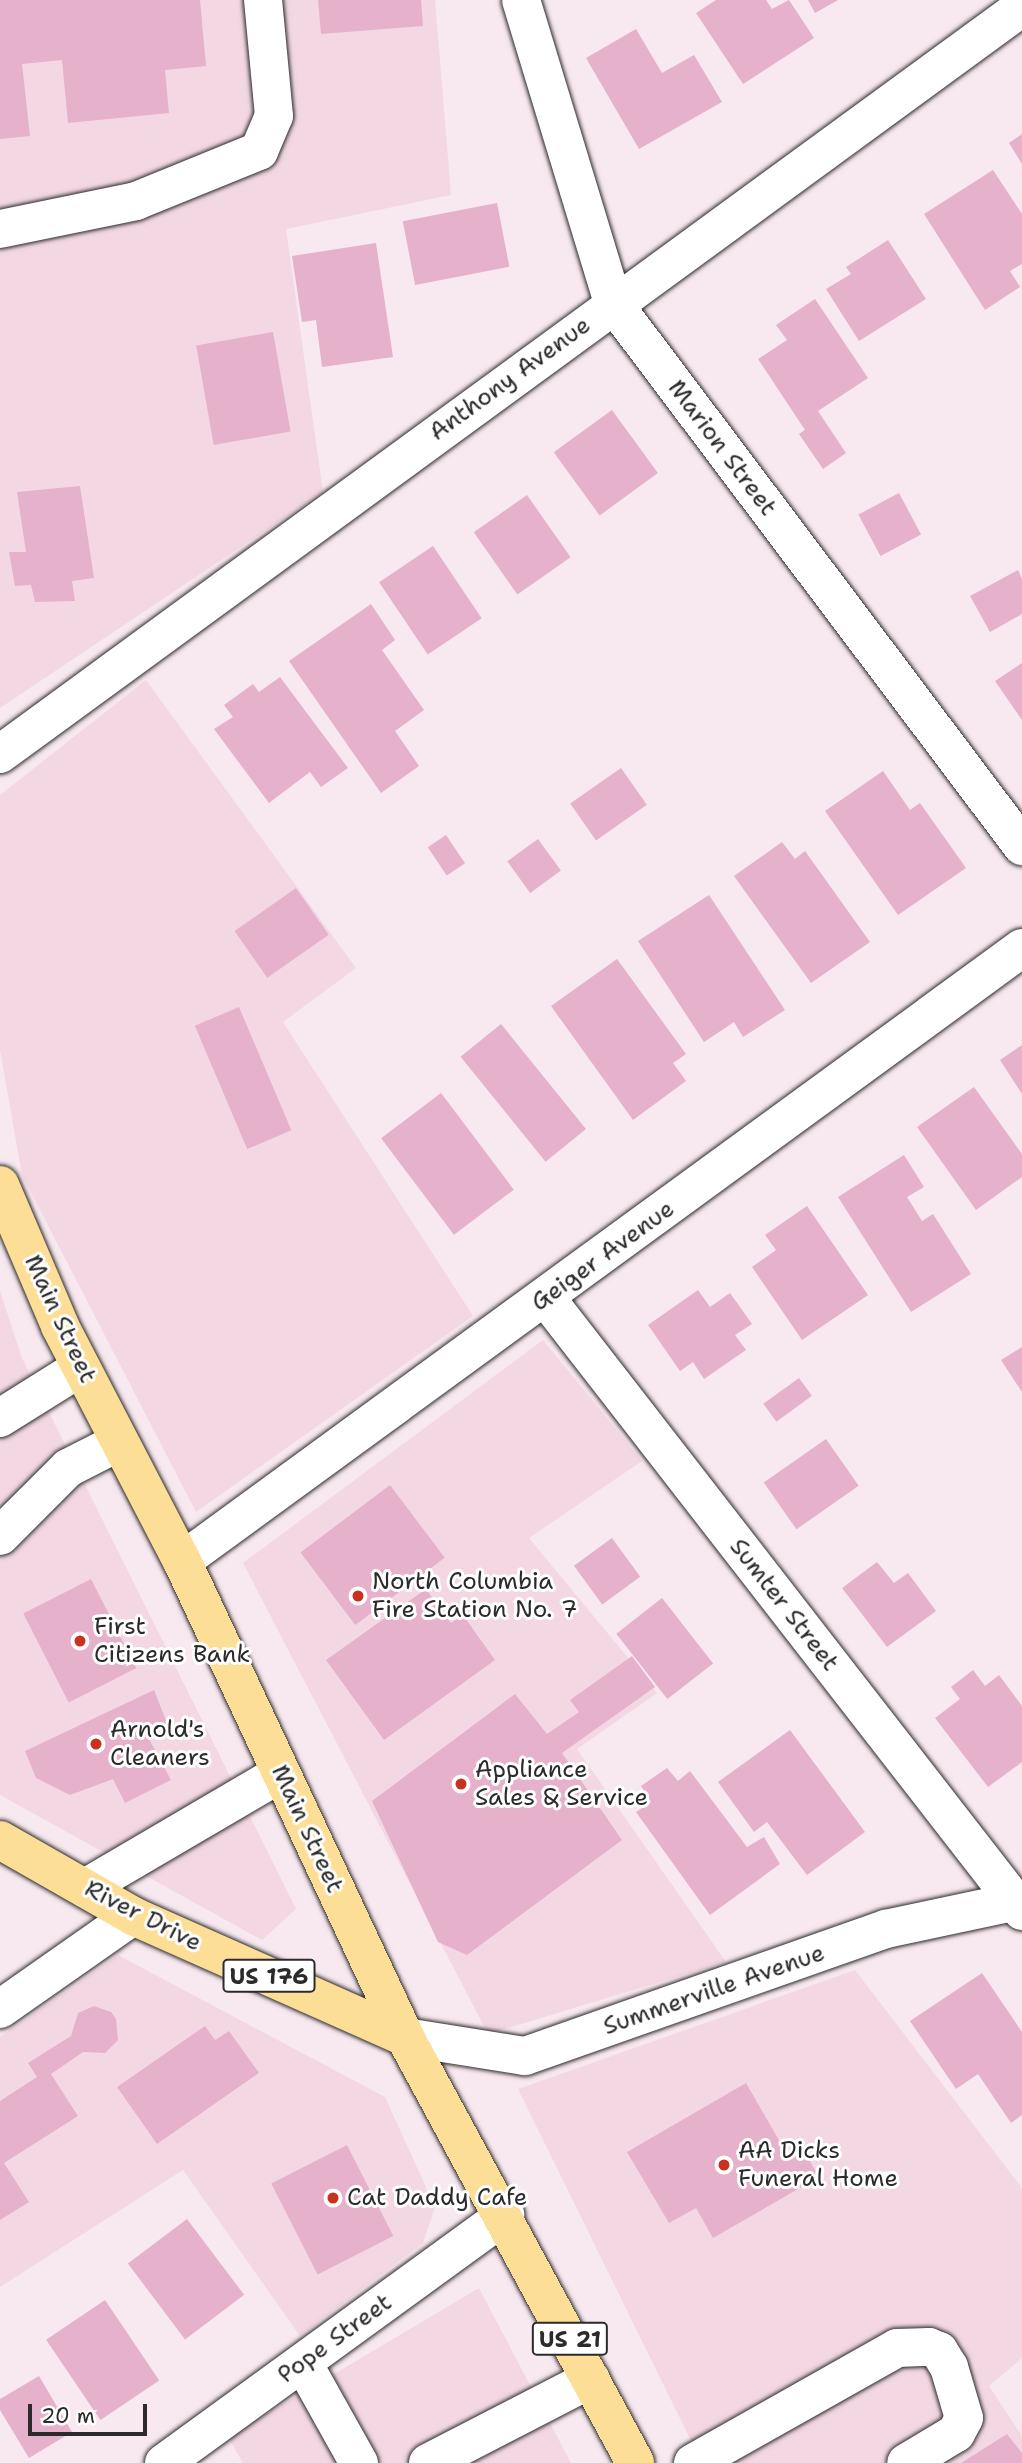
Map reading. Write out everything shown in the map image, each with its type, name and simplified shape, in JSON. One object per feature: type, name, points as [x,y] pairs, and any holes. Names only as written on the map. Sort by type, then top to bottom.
[{"type":"main road","name":"Main Street","points":[[0,1185],[80,1368],[182,1561],[405,2037],[505,2215],[635,2463]]},
{"type":"main road","name":"River Drive","points":[[0,1840],[133,1916],[405,2037]]},
{"type":"street","points":[[0,229],[136,201],[259,151],[274,116],[263,0]]},
{"type":"street","name":"Marion Street","points":[[522,0],[612,303],[1022,846]]},
{"type":"street","name":"Anthony Avenue","points":[[0,754],[612,303],[1022,7]]},
{"type":"street","name":"Geiger Avenue","points":[[182,1561],[546,1298],[1022,948]]},
{"type":"street","name":"Sumter Street","points":[[546,1298],[1020,1905]]},
{"type":"street","points":[[2,1412],[80,1368]]},
{"type":"street","points":[[0,1536],[68,1468],[119,1442]]},
{"type":"street","points":[[85,1888],[281,1773]]},
{"type":"street","name":"Summerville Avenue","points":[[405,2037],[525,2056],[886,1930],[1020,1905]]},
{"type":"street","points":[[0,2008],[133,1916]]},
{"type":"street","name":"Pope Street","points":[[164,2463],[505,2215]]},
{"type":"street","points":[[693,2463],[897,2348],[929,2347],[939,2351],[949,2367],[964,2418],[956,2433],[906,2463]]},
{"type":"street","points":[[303,2362],[359,2463]]},
{"type":"street","points":[[428,2463],[591,2379]]},
{"type":"shaded area","points":[[0,0],[435,0],[451,195],[286,229],[323,492],[0,708]]},
{"type":"shaded area","points":[[146,680],[356,968],[283,1022],[473,1316],[196,1512],[22,1175],[0,1050],[0,795]]},
{"type":"shaded area","points":[[0,1291],[22,1358],[296,1909],[262,1940],[0,1795]]},
{"type":"shaded area","points":[[543,1340],[642,1461],[529,1538],[657,1693],[577,1749],[726,1962],[488,2034],[243,1563]]},
{"type":"shaded area","points":[[118,1955],[385,2097],[435,2207],[423,2243],[300,2336],[183,2170],[0,2287],[0,2037]]},
{"type":"shaded area","points":[[855,1970],[1022,2188],[1022,2358],[989,2386],[1022,2436],[1022,2463],[702,2463],[518,2089]]},
{"type":"shaded area","points":[[479,2288],[571,2463],[243,2463],[228,2437]]},
{"type":"building","points":[[0,0],[200,0],[206,66],[165,70],[169,113],[68,123],[62,60],[22,64],[30,136],[0,139]]},
{"type":"building","points":[[318,0],[421,0],[423,26],[321,34]]},
{"type":"building","points":[[716,0],[766,0],[772,9],[789,0],[814,38],[743,84],[696,13]]},
{"type":"building","points":[[808,0],[838,0],[815,13]]},
{"type":"building","points":[[636,29],[662,73],[694,55],[722,102],[639,149],[586,58]]},
{"type":"building","points":[[1022,134],[1022,164],[1009,143]]},
{"type":"building","points":[[993,170],[1022,214],[1022,264],[1010,271],[1020,287],[985,310],[924,214]]},
{"type":"building","points":[[497,203],[509,267],[415,285],[403,221]]},
{"type":"building","points":[[888,240],[926,299],[859,341],[826,289],[851,274],[846,267]]},
{"type":"building","points":[[376,243],[393,357],[322,367],[316,320],[302,322],[292,256]]},
{"type":"building","points":[[815,299],[868,378],[818,411],[846,453],[823,469],[799,434],[805,430],[758,359],[787,340],[776,325]]},
{"type":"building","points":[[273,332],[291,431],[214,445],[196,346]]},
{"type":"building","points":[[612,410],[658,473],[600,515],[554,452]]},
{"type":"building","points":[[80,486],[94,578],[72,581],[75,601],[35,602],[31,585],[15,586],[9,552],[26,552],[17,492]]},
{"type":"building","points":[[899,493],[921,534],[880,556],[858,515]]},
{"type":"building","points":[[527,495],[571,557],[517,595],[474,532]]},
{"type":"building","points":[[433,546],[482,618],[428,654],[379,582]]},
{"type":"building","points":[[1018,570],[1022,579],[1022,614],[990,632],[970,596]]},
{"type":"building","points":[[371,604],[395,640],[382,650],[424,710],[395,731],[419,766],[381,793],[289,661]]},
{"type":"building","points":[[1022,663],[1022,720],[995,681]]},
{"type":"building","points":[[280,677],[348,768],[321,787],[310,772],[269,803],[214,729],[233,717],[224,705],[253,684],[259,692]]},
{"type":"building","points":[[621,768],[647,805],[596,840],[570,804]]},
{"type":"building","points":[[883,771],[910,810],[920,803],[966,868],[898,915],[825,811]]},
{"type":"building","points":[[446,835],[465,863],[447,875],[428,847]]},
{"type":"building","points":[[538,839],[561,871],[530,893],[507,861]]},
{"type":"building","points":[[782,842],[795,859],[805,851],[870,942],[811,983],[734,876]]},
{"type":"building","points":[[296,888],[329,935],[267,978],[235,931]]},
{"type":"building","points":[[709,895],[785,1010],[743,1037],[734,1022],[704,1042],[638,941]]},
{"type":"building","points":[[617,959],[686,1054],[673,1063],[686,1081],[633,1120],[551,1006]]},
{"type":"building","points":[[239,1007],[291,1130],[247,1149],[195,1026]]},
{"type":"building","points":[[501,1024],[586,1129],[546,1162],[461,1057]]},
{"type":"building","points":[[1022,1045],[1022,1094],[1000,1060]]},
{"type":"building","points":[[974,1087],[1022,1154],[1022,1177],[976,1210],[917,1127]]},
{"type":"building","points":[[441,1093],[514,1190],[454,1235],[381,1138]]},
{"type":"building","points":[[904,1155],[924,1187],[907,1197],[922,1221],[933,1214],[971,1274],[911,1312],[838,1197]]},
{"type":"building","points":[[807,1206],[868,1295],[802,1340],[752,1267],[776,1250],[765,1235]]},
{"type":"building","points":[[698,1290],[710,1307],[730,1293],[752,1324],[735,1335],[746,1350],[704,1379],[693,1362],[680,1371],[648,1325]]},
{"type":"building","points":[[1022,1347],[1022,1392],[1001,1360]]},
{"type":"building","points":[[799,1378],[812,1396],[776,1422],[763,1404]]},
{"type":"building","points":[[826,1439],[859,1486],[796,1529],[764,1483]]},
{"type":"building","name":"North Columbia Fire Station No. 7","points":[[390,1485],[445,1558],[355,1625],[301,1552]]},
{"type":"building","points":[[612,1538],[640,1577],[602,1604],[574,1566]]},
{"type":"building","points":[[877,1562],[894,1583],[908,1573],[936,1611],[887,1647],[842,1588]]},
{"type":"building","name":"First Citizens Bank","points":[[91,1579],[136,1668],[69,1703],[23,1614]]},
{"type":"building","points":[[426,1589],[451,1623],[463,1615],[495,1660],[384,1740],[326,1660]]},
{"type":"building","points":[[662,1598],[713,1663],[667,1699],[616,1634]]},
{"type":"building","points":[[632,1656],[655,1687],[562,1753],[622,1840],[467,1955],[438,1942],[372,1801],[515,1694],[547,1734],[579,1712],[570,1700]]},
{"type":"building","points":[[973,1670],[985,1686],[999,1675],[1022,1706],[1022,1762],[988,1787],[935,1718],[960,1699],[951,1687]]},
{"type":"building","name":"Arnold's Cleaners","points":[[154,1690],[167,1723],[148,1737],[171,1780],[125,1803],[113,1779],[70,1795],[36,1778],[25,1751]]},
{"type":"building","points":[[790,1730],[865,1832],[807,1875],[767,1822],[754,1832],[718,1782]]},
{"type":"building","points":[[667,1768],[678,1781],[690,1771],[747,1847],[764,1837],[780,1864],[710,1915],[636,1812],[651,1802],[641,1786]]},
{"type":"building","points":[[982,1973],[1022,2032],[1022,2115],[1011,2123],[978,2074],[956,2089],[910,2021]]},
{"type":"building","points":[[94,2006],[111,2012],[116,2019],[118,2040],[105,2053],[83,2052],[51,2074],[78,2116],[4,2163],[29,2202],[0,2220],[0,2101],[37,2077],[28,2063],[71,2036],[78,2013]]},
{"type":"building","points":[[205,2026],[215,2040],[229,2031],[259,2073],[157,2144],[117,2087]]},
{"type":"building","name":"AA Dicks Funeral Home","points":[[746,2083],[787,2154],[801,2146],[819,2177],[713,2238],[696,2208],[669,2223],[627,2152]]},
{"type":"building","points":[[347,2145],[393,2236],[318,2274],[271,2184]]},
{"type":"building","points":[[187,2219],[244,2295],[185,2339],[128,2264]]},
{"type":"building","points":[[105,2300],[159,2380],[100,2420],[46,2340]]},
{"type":"building","points":[[39,2376],[72,2432],[29,2458],[0,2410],[0,2399]]},
{"type":"building","points":[[1007,2434],[1022,2453],[1022,2463],[961,2463]]},
{"type":"place","name":"North Columbia Fire Station No. 7","points":[[358,1596]]},
{"type":"place","name":"First Citizens Bank","points":[[80,1641]]},
{"type":"place","name":"Arnold's Cleaners","points":[[96,1744]]},
{"type":"place","name":"Appliance Sales & Service","points":[[461,1784]]},
{"type":"place","name":"AA Dicks Funeral Home","points":[[724,2165]]},
{"type":"place","name":"Cat Daddy Cafe","points":[[333,2198]]}]
